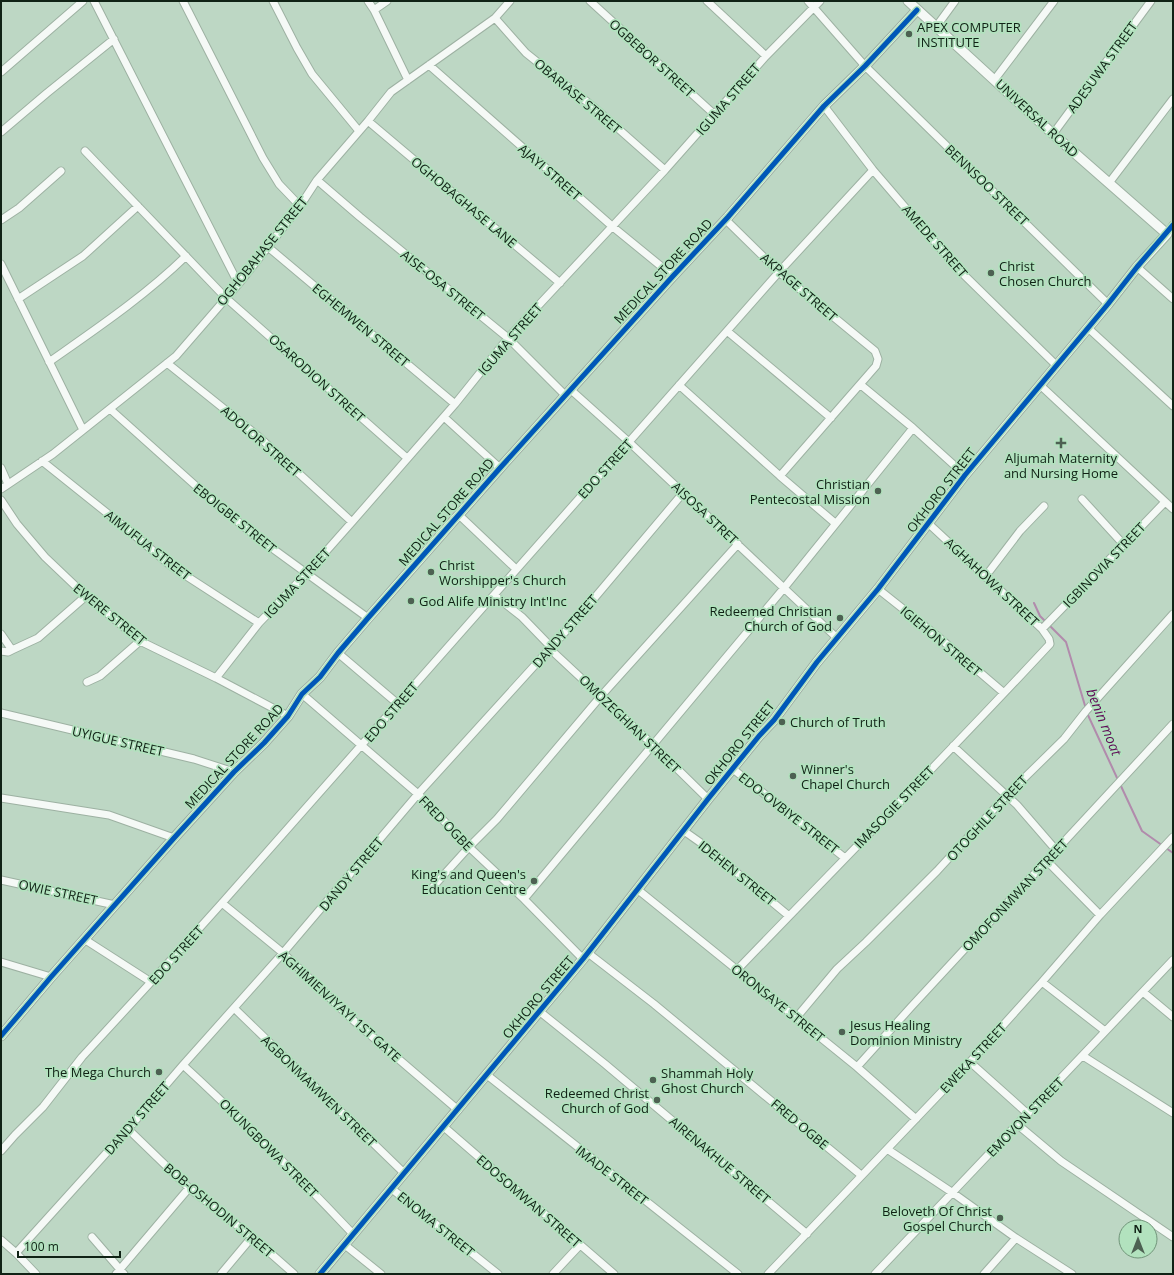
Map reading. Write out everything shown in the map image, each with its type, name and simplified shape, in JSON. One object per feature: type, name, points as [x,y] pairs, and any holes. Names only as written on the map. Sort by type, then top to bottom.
[{"type":"street","points":[[1,72],[83,1]]},
{"type":"street","points":[[94,1],[238,284]]},
{"type":"street","points":[[183,1],[263,158],[279,184],[300,206]]},
{"type":"street","points":[[273,1],[312,74],[359,131]]},
{"type":"street","points":[[368,1],[374,10],[408,80]]},
{"type":"street","points":[[374,10],[387,1]]},
{"type":"street","name":"OGHOBAHASE STREET","points":[[1,489],[42,461],[83,430],[176,356],[238,284],[300,206],[317,180],[391,92],[495,18],[510,1]]},
{"type":"street","name":"OGBEBOR STREET","points":[[590,1],[714,115]]},
{"type":"street","points":[[707,1],[766,56]]},
{"type":"street","name":"BENNSOO STREET","points":[[808,1],[866,66],[1108,304]]},
{"type":"street","name":"IGUMA STREET","points":[[216,678],[259,623],[306,574],[444,417],[508,338],[613,227],[766,56],[820,1]]},
{"type":"street","name":"UNIVERSAL ROAD","points":[[908,1],[995,79],[1053,134],[1166,234]]},
{"type":"street","points":[[936,27],[955,1]]},
{"type":"street","points":[[995,79],[1054,1]]},
{"type":"street","name":"ADESUWA STREET","points":[[1053,134],[1151,1]]},
{"type":"street","name":"MEDICAL STORE ROAD","points":[[1,1036],[84,939],[174,838],[234,772],[264,743],[288,716],[302,694],[320,677],[368,618],[500,468],[672,276],[726,220],[824,106],[866,66],[917,10]]},
{"type":"street","name":"OBARIASE STREET","points":[[495,18],[526,53],[596,109],[665,170]]},
{"type":"street","points":[[1,132],[114,39]]},
{"type":"street","name":"AJAYI STREET","points":[[430,65],[613,227],[672,276]]},
{"type":"street","points":[[1109,183],[1173,99]]},
{"type":"street","name":"AMEDE STREET","points":[[824,106],[874,170],[958,269],[1056,365]]},
{"type":"street","name":"OGHOBAGHASE LANE","points":[[368,121],[560,283]]},
{"type":"street","name":"OSARODION STREET","points":[[85,151],[226,298],[407,458]]},
{"type":"street","name":"EDO STREET","points":[[1,1151],[14,1135],[43,1107],[82,1057],[222,903],[727,330],[874,170]]},
{"type":"street","points":[[1,220],[19,208],[61,171]]},
{"type":"street","name":"AISE-OSA STREET","points":[[317,180],[508,338],[568,393]]},
{"type":"street","points":[[18,299],[83,256],[138,206]]},
{"type":"street","name":"AKPAGE STREET","points":[[726,220],[779,272],[875,351],[878,359],[876,366],[860,385]]},
{"type":"street","name":"OKHORO STREET","points":[[320,1274],[586,956],[708,799],[759,736],[774,720],[837,638],[878,589],[965,476],[1173,225]]},
{"type":"street","name":"EGHEMWEN STREET","points":[[268,247],[455,404]]},
{"type":"street","points":[[49,362],[98,328],[169,272],[186,256]]},
{"type":"street","points":[[1,264],[83,430]]},
{"type":"street","points":[[1137,267],[1173,299]]},
{"type":"street","points":[[1088,328],[1173,406]]},
{"type":"street","points":[[727,330],[831,418]]},
{"type":"street","name":"ADOLOR STREET","points":[[167,363],[259,437],[352,522]]},
{"type":"street","points":[[679,385],[780,476],[835,523]]},
{"type":"street","points":[[780,476],[860,385],[912,428],[965,476]]},
{"type":"street","points":[[1040,385],[1173,509]]},
{"type":"street","name":"AISOSA STRET","points":[[568,393],[629,442],[837,638]]},
{"type":"street","name":"EBOIGBE STREET","points":[[110,408],[206,495],[306,574],[368,618]]},
{"type":"street","points":[[444,417],[500,468]]},
{"type":"street","points":[[524,899],[652,744],[784,588],[912,428]]},
{"type":"street","name":"AIMUFUA STREET","points":[[42,461],[132,532],[171,566],[259,623]]},
{"type":"street","points":[[1,468],[8,484]]},
{"type":"street","name":"DANDY STREET","points":[[16,1253],[128,1129],[283,953],[418,794],[551,648],[683,493]]},
{"type":"street","points":[[1082,499],[1124,545]]},
{"type":"street","name":"EWERE STREET","points":[[1,500],[17,524],[45,557],[86,596],[140,641],[216,678],[288,716]]},
{"type":"street","name":"IGBINOVIA STREET","points":[[1042,629],[1165,502]]},
{"type":"street","points":[[986,577],[1020,531],[1044,506]]},
{"type":"street","points":[[459,515],[516,569]]},
{"type":"street","name":"AGHAHOWA STREET","points":[[929,524],[1042,629],[1049,639],[1050,644]]},
{"type":"street","points":[[431,889],[497,819],[601,696],[738,544]]},
{"type":"street","name":"IGIEHON STREET","points":[[878,589],[936,635],[1004,693]]},
{"type":"street","name":"OMOZEGHIAN STREET","points":[[494,594],[522,617],[551,648],[708,799]]},
{"type":"street","points":[[1,650],[8,652],[38,638],[86,596]]},
{"type":"street","name":"OTOGHILE STREET","points":[[796,1018],[838,969],[937,871],[1006,796],[1064,738],[1086,711],[1173,614]]},
{"type":"street","points":[[1,634],[12,650]]},
{"type":"street","points":[[87,682],[100,676],[140,641]]},
{"type":"street","name":"IMASOGIE STREET","points":[[737,970],[1050,644]]},
{"type":"street","points":[[338,653],[398,704]]},
{"type":"street","name":"FRED OGBE","points":[[302,694],[418,794],[469,847],[586,956],[654,1004],[861,1175]]},
{"type":"street","name":"UYIGUE STREET","points":[[1,713],[194,759],[234,772]]},
{"type":"street","name":"OMOFONMWAN STREET","points":[[858,1067],[911,1007],[1173,724]]},
{"type":"street","points":[[953,746],[1017,805],[1056,850]]},
{"type":"street","name":"EDO-OVBIYE STREET","points":[[733,769],[845,858]]},
{"type":"street","points":[[1,798],[109,815],[174,838]]},
{"type":"street","name":"IDEHEN STREET","points":[[684,831],[701,843],[789,916]]},
{"type":"street","name":"EWEKA STREET","points":[[768,1274],[970,1062],[1100,915],[1173,837]]},
{"type":"street","points":[[1046,861],[1100,915]]},
{"type":"street","name":"OWIE STREET","points":[[1,880],[115,905]]},
{"type":"street","name":"ORONSAYE STREET","points":[[637,889],[858,1067],[916,1119]]},
{"type":"street","name":"AGHIMIEN/IYAYI 1ST GATE","points":[[222,903],[283,953],[353,1020],[458,1110]]},
{"type":"street","points":[[84,939],[151,982]]},
{"type":"street","name":"EMOVON STREET","points":[[877,1273],[1173,960]]},
{"type":"street","points":[[1,962],[51,977]]},
{"type":"street","points":[[1042,982],[1105,1031]]},
{"type":"street","points":[[1143,992],[1173,1017]]},
{"type":"street","name":"AGBONMAMWEN STREET","points":[[234,1008],[404,1173]]},
{"type":"street","name":"AIRENAKHUE STREET","points":[[539,1011],[605,1064],[807,1234]]},
{"type":"street","points":[[1083,1056],[1173,1113]]},
{"type":"street","points":[[970,1062],[1028,1114]]},
{"type":"street","name":"OKUNGBOWA STREET","points":[[183,1065],[222,1100],[288,1165],[353,1234]]},
{"type":"street","name":"IMADE STREET","points":[[487,1075],[738,1274]]},
{"type":"street","points":[[1018,1125],[1061,1161],[1173,1238]]},
{"type":"street","name":"EDOSOMWAN STREET","points":[[444,1127],[614,1274]]},
{"type":"street","name":"BOB-OSHODIN STREET","points":[[128,1129],[189,1188],[252,1237],[294,1274]]},
{"type":"street","points":[[887,1149],[953,1193],[1016,1238],[1072,1274]]},
{"type":"street","points":[[92,1237],[120,1272],[189,1188]]},
{"type":"street","name":"ENOMA STREET","points":[[392,1189],[498,1274]]},
{"type":"street","points":[[221,1274],[252,1237]]},
{"type":"street","points":[[984,1274],[1016,1238]]},
{"type":"street","points":[[1,1240],[36,1274]]},
{"type":"street","points":[[345,1245],[381,1274]]},
{"type":"street","points":[[553,1274],[580,1245]]},
{"type":"waterway","name":"benin moat","points":[[1034,603],[1040,616],[1046,622]]},
{"type":"waterway","name":"benin moat","points":[[1049,625],[1066,642],[1086,709]]},
{"type":"waterway","name":"benin moat","points":[[1087,713],[1118,780]]},
{"type":"waterway","name":"benin moat","points":[[1120,784],[1142,831],[1173,853]]},
{"type":"cycle path","points":[[1,1036],[174,838],[234,772],[264,743],[288,716],[302,694],[320,677],[368,618],[500,468],[728,217],[824,106],[865,66],[917,10]]},
{"type":"cycle path","points":[[320,1274],[583,959],[708,799],[759,736],[774,720],[817,662],[878,589],[965,475],[1173,225]]},
{"type":"place","name":"APEX COMPUTER INSTITUTE","points":[[909,34]]},
{"type":"place","name":"Christ Chosen Church","points":[[991,273]]},
{"type":"place","name":"Aljumah Maternity and Nursing Home","points":[[1061,443]]},
{"type":"place","name":"Christian Pentecostal Mission","points":[[878,491]]},
{"type":"place","name":"Christ Worshipper's Church","points":[[431,572]]},
{"type":"place","name":"God Alife Ministry Int'Inc","points":[[411,601]]},
{"type":"place","name":"Redeemed Christian Church of God","points":[[840,618]]},
{"type":"place","name":"Church of Truth","points":[[782,722]]},
{"type":"place","name":"Winner's Chapel Church","points":[[793,776]]},
{"type":"place","name":"King's and Queen's Education Centre","points":[[534,881]]},
{"type":"place","name":"Jesus Healing Dominion Ministry","points":[[842,1032]]},
{"type":"place","name":"The Mega Church","points":[[159,1072]]},
{"type":"place","name":"Shammah Holy Ghost Church","points":[[653,1080]]},
{"type":"place","name":"Redeemed Christ Church of God","points":[[657,1100]]},
{"type":"place","name":"Beloveth Of Christ Gospel Church","points":[[1000,1218]]}]
